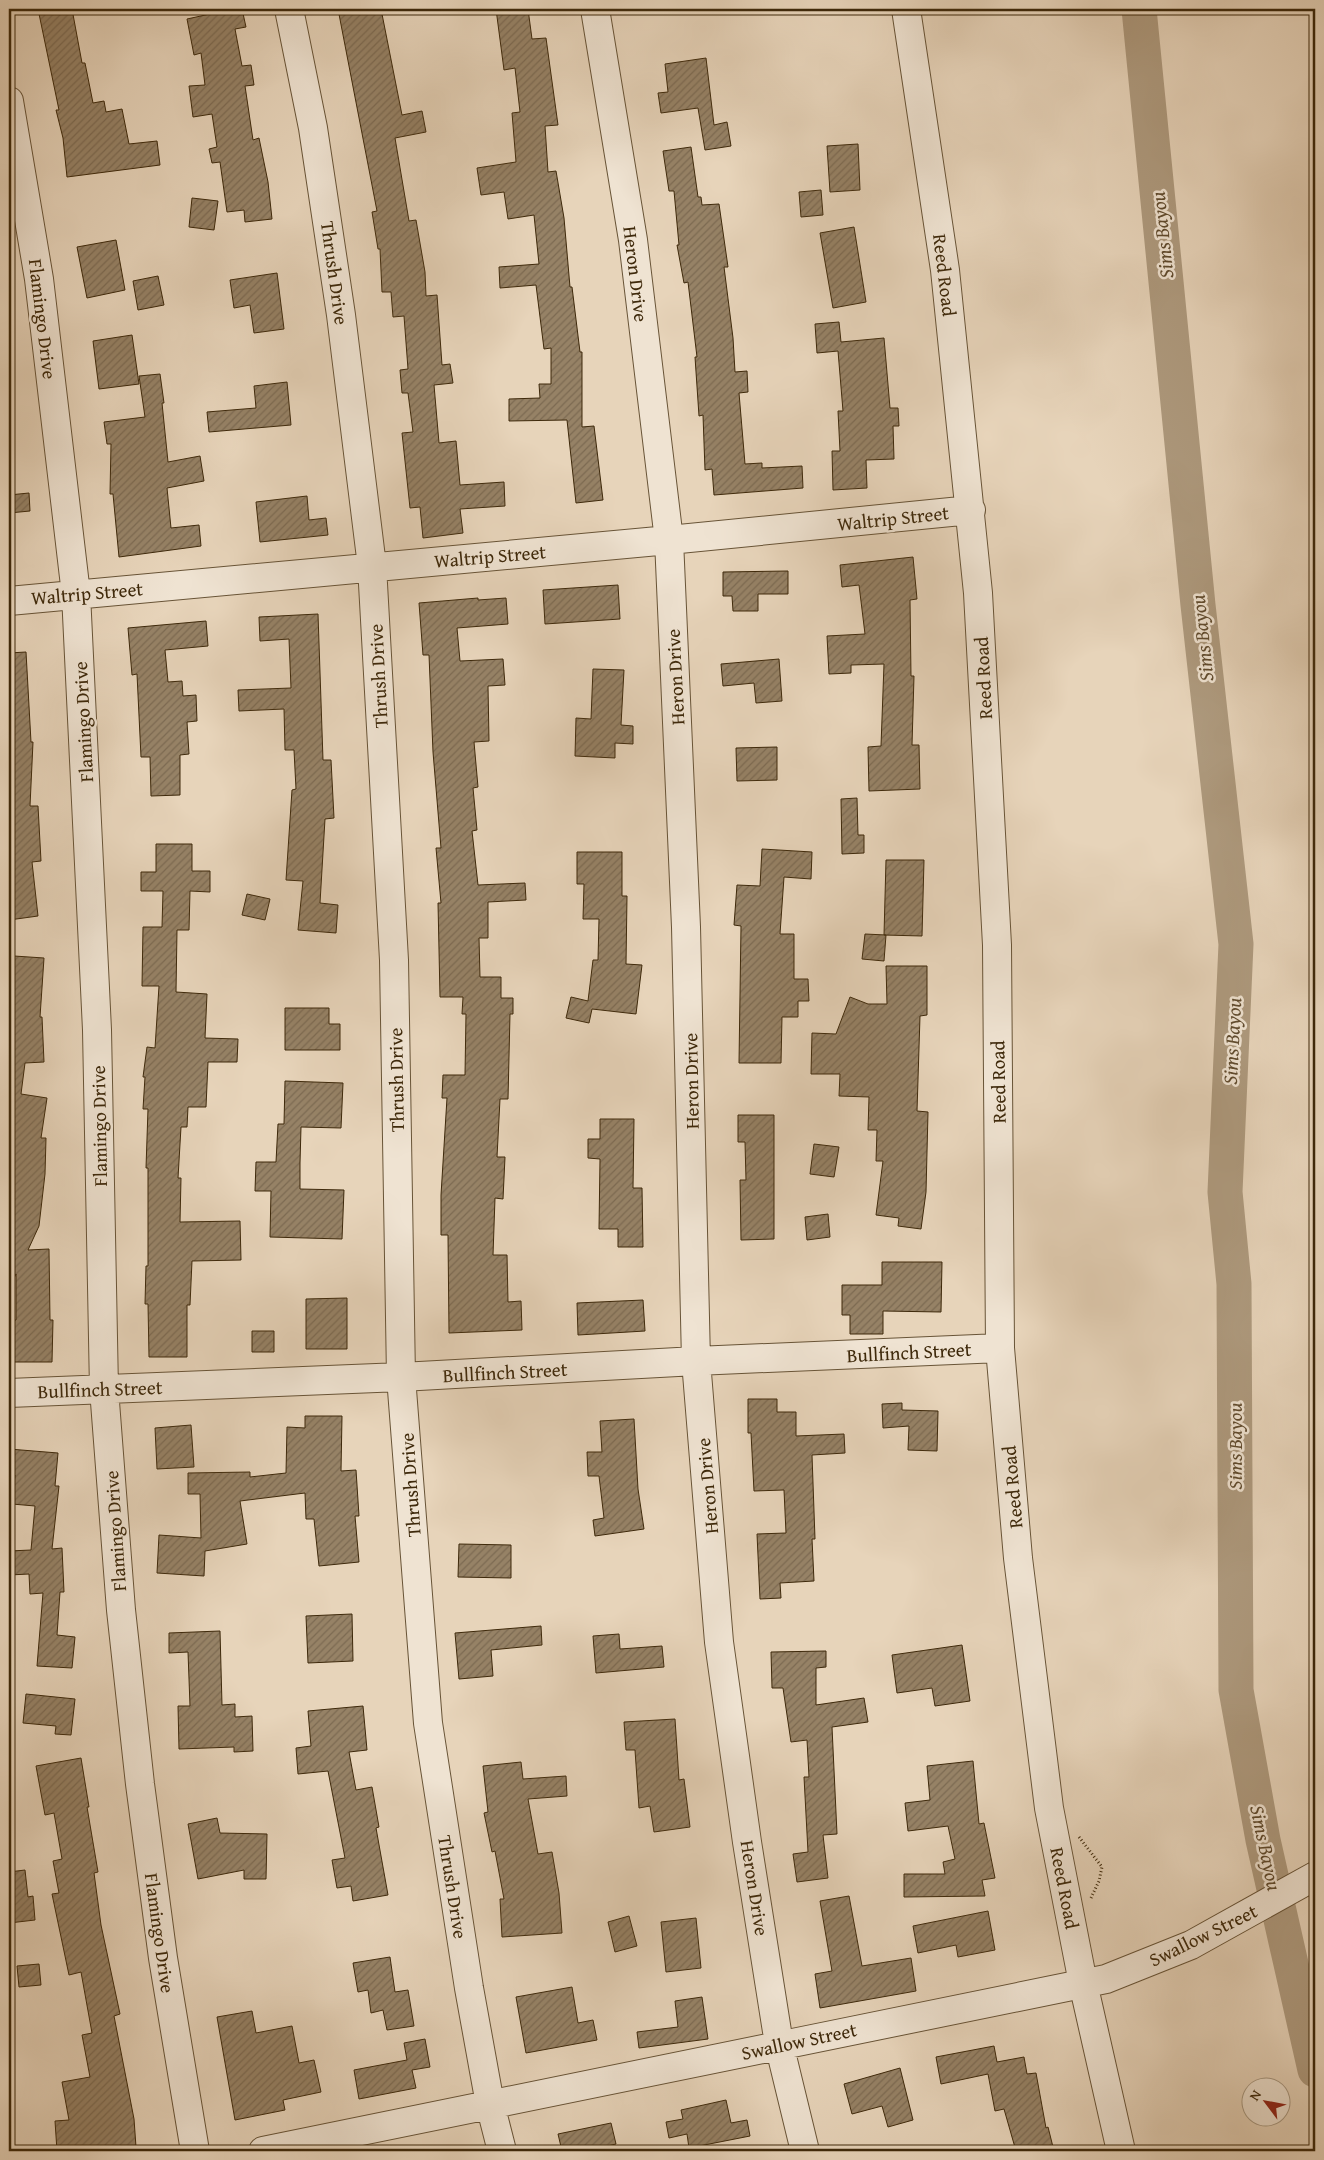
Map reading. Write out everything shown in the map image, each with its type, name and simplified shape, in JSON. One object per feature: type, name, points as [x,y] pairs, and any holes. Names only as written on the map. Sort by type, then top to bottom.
[{"type":"street","name":"Thrush Drive","points":[[289,9],[313,128],[341,315],[372,566],[394,960],[401,1377],[428,1723],[469,1988],[490,2104],[502,2151]]},
{"type":"street","name":"Heron Drive","points":[[595,9],[633,240],[669,540],[687,945],[696,1361],[719,1642],[747,1842],[779,2044],[805,2151]]},
{"type":"street","name":"Reed Road","points":[[906,9],[945,270],[978,593],[996,945],[1000,1348],[1018,1558],[1049,1808],[1083,1983],[1121,2151]]},
{"type":"street","name":"Flamingo Drive","points":[[9,101],[39,279],[76,594],[97,1030],[104,1388],[121,1610],[140,1784],[163,1958],[195,2151]]},
{"type":"street","name":"Waltrip Street","points":[[9,601],[971,510]]},
{"type":"street","name":"Bullfinch Street","points":[[9,1393],[401,1377],[696,1361],[1000,1348]]},
{"type":"street","name":"Swallow Street","points":[[263,2151],[1113,1976],[1191,1945],[1315,1876]]},
{"type":"building","points":[[38,9],[72,9],[82,63],[85,63],[93,103],[104,101],[106,112],[122,109],[129,144],[157,141],[160,165],[67,177],[63,138],[56,110],[59,110]]},
{"type":"building","points":[[233,9],[242,9],[246,27],[235,29],[242,66],[251,65],[254,85],[245,86],[253,140],[259,138],[268,182],[272,219],[245,222],[244,210],[227,212],[220,162],[212,163],[209,149],[217,147],[212,114],[193,117],[189,86],[205,85],[201,53],[194,55],[187,19]]},
{"type":"building","points":[[338,9],[381,9],[402,115],[422,111],[426,132],[395,138],[409,221],[416,220],[425,272],[426,296],[437,295],[442,365],[450,364],[453,383],[434,385],[439,443],[456,441],[460,485],[504,482],[505,506],[460,509],[463,533],[423,538],[420,507],[410,508],[402,433],[413,432],[408,393],[402,393],[400,370],[408,369],[404,316],[393,317],[391,292],[382,292],[380,249],[378,249],[372,212],[377,211]]},
{"type":"building","points":[[496,9],[528,9],[532,39],[546,38],[558,125],[545,126],[548,172],[556,171],[564,218],[570,287],[572,287],[580,352],[582,352],[582,427],[594,426],[603,500],[576,503],[567,420],[509,421],[509,399],[540,398],[539,384],[551,384],[551,348],[544,349],[536,285],[500,288],[499,267],[539,264],[534,215],[508,219],[504,192],[481,195],[477,168],[516,162],[512,113],[520,112],[515,68],[504,70]]},
{"type":"building","points":[[706,58],[714,125],[727,122],[731,146],[705,150],[698,108],[661,113],[658,93],[668,92],[665,64]]},
{"type":"building","points":[[858,144],[860,190],[830,192],[827,146]]},
{"type":"building","points":[[691,147],[698,197],[701,197],[702,205],[719,204],[728,267],[724,267],[733,338],[735,372],[747,371],[748,392],[739,393],[745,464],[762,463],[762,468],[802,466],[803,488],[714,495],[712,469],[705,470],[703,415],[699,416],[695,357],[697,357],[688,282],[684,283],[677,245],[679,245],[674,191],[669,191],[663,151]]},
{"type":"building","points":[[821,190],[823,215],[801,217],[799,192]]},
{"type":"building","points":[[192,198],[218,201],[214,230],[189,227]]},
{"type":"building","points":[[854,227],[866,302],[833,308],[820,233]]},
{"type":"building","points":[[116,240],[125,290],[87,298],[77,247]]},
{"type":"building","points":[[277,273],[284,329],[254,333],[250,305],[234,308],[230,280]]},
{"type":"building","points":[[158,276],[164,305],[138,310],[133,281]]},
{"type":"building","points":[[839,322],[841,342],[884,338],[890,408],[898,408],[899,426],[893,426],[894,459],[866,460],[867,488],[833,490],[832,451],[840,451],[838,411],[843,411],[838,351],[817,353],[815,324]]},
{"type":"building","points":[[132,335],[139,384],[99,389],[93,341]]},
{"type":"building","points":[[160,374],[168,462],[200,456],[204,481],[167,488],[171,528],[199,525],[201,546],[119,557],[113,494],[110,494],[111,444],[107,444],[104,422],[145,417],[139,376]]},
{"type":"building","points":[[287,382],[291,425],[209,432],[207,412],[256,408],[254,386]]},
{"type":"building","points":[[29,493],[30,511],[9,513],[9,495]]},
{"type":"building","points":[[307,496],[309,520],[326,518],[328,535],[260,542],[256,502]]},
{"type":"building","points":[[913,557],[917,599],[910,600],[911,676],[914,676],[912,745],[919,745],[920,789],[869,791],[868,747],[881,746],[884,664],[851,665],[851,673],[829,674],[827,636],[865,634],[859,585],[842,587],[840,565]]},
{"type":"building","points":[[788,571],[788,594],[758,594],[758,611],[733,611],[732,596],[723,596],[723,572]]},
{"type":"building","points":[[618,585],[620,619],[545,624],[543,590]]},
{"type":"building","points":[[478,598],[478,600],[506,598],[508,624],[457,628],[460,661],[503,659],[505,685],[488,686],[489,741],[474,742],[478,787],[473,788],[477,830],[472,831],[478,885],[525,883],[526,900],[488,902],[488,938],[479,938],[480,977],[501,977],[501,998],[513,998],[513,1014],[510,1014],[508,1099],[500,1099],[497,1157],[505,1157],[503,1199],[495,1198],[493,1255],[507,1255],[508,1302],[521,1301],[522,1330],[449,1333],[448,1235],[441,1235],[441,1195],[447,1098],[442,1098],[443,1075],[465,1075],[466,1014],[462,1014],[463,997],[440,997],[438,903],[441,903],[436,848],[441,848],[433,752],[429,655],[423,655],[419,603]]},
{"type":"building","points":[[318,614],[323,760],[331,760],[334,818],[325,819],[320,903],[338,905],[336,933],[298,930],[303,881],[286,880],[292,790],[296,789],[294,750],[285,750],[284,709],[239,711],[238,690],[291,688],[289,639],[260,641],[259,617]]},
{"type":"building","points":[[206,621],[208,646],[165,650],[168,682],[182,681],[183,696],[196,695],[197,721],[187,722],[189,754],[180,755],[180,795],[151,796],[150,757],[141,757],[137,674],[132,675],[128,628]]},
{"type":"building","points":[[26,652],[31,742],[33,742],[30,806],[38,806],[41,861],[32,862],[38,916],[9,920],[9,884],[11,884],[9,849],[9,653]]},
{"type":"building","points":[[779,659],[782,701],[756,703],[754,683],[723,686],[721,664]]},
{"type":"building","points":[[593,669],[624,670],[621,725],[633,726],[633,744],[615,743],[615,758],[575,756],[576,718],[591,719]]},
{"type":"building","points":[[777,747],[777,780],[737,781],[736,748]]},
{"type":"building","points":[[857,798],[858,835],[864,835],[864,853],[842,854],[841,799]]},
{"type":"building","points":[[156,844],[192,844],[192,871],[210,871],[210,892],[190,891],[189,930],[177,930],[176,992],[207,994],[205,1038],[238,1039],[237,1062],[208,1062],[206,1107],[188,1107],[187,1127],[181,1127],[178,1178],[181,1178],[180,1222],[240,1221],[241,1260],[192,1261],[190,1305],[187,1305],[187,1357],[149,1357],[148,1304],[145,1304],[146,1266],[148,1266],[148,1168],[146,1168],[148,1109],[143,1109],[145,1077],[143,1077],[147,1047],[155,1048],[159,986],[142,986],[143,927],[162,927],[163,891],[141,891],[141,872],[156,872]]},
{"type":"building","points":[[762,849],[812,852],[811,879],[784,877],[780,934],[794,934],[794,979],[808,979],[809,1001],[798,1001],[798,1017],[782,1017],[781,1063],[739,1063],[741,926],[734,925],[737,885],[760,886]]},
{"type":"building","points":[[577,852],[622,852],[622,896],[627,896],[626,964],[642,965],[636,1014],[592,1009],[589,1023],[566,1018],[571,997],[588,1001],[593,960],[598,960],[599,919],[583,919],[584,884],[577,884]]},
{"type":"building","points":[[886,860],[924,860],[922,936],[884,935]]},
{"type":"building","points":[[247,894],[270,899],[265,920],[242,915]]},
{"type":"building","points":[[865,934],[886,935],[884,961],[862,959]]},
{"type":"building","points":[[14,956],[44,958],[40,1017],[42,1017],[44,1062],[25,1063],[21,1094],[47,1098],[41,1138],[46,1138],[45,1174],[39,1226],[28,1250],[49,1249],[50,1320],[53,1320],[52,1362],[9,1362],[9,1320],[16,1320],[16,1274],[9,1289],[9,1018]]},
{"type":"building","points":[[886,966],[927,966],[927,1015],[920,1016],[917,1111],[928,1112],[926,1192],[921,1229],[898,1226],[899,1218],[876,1215],[883,1161],[876,1161],[877,1130],[868,1130],[869,1097],[839,1096],[840,1074],[811,1074],[812,1033],[836,1034],[850,997],[868,1004],[887,1004]]},
{"type":"building","points":[[285,1008],[329,1008],[329,1024],[340,1024],[340,1050],[285,1050]]},
{"type":"building","points":[[285,1081],[343,1083],[341,1128],[301,1127],[300,1163],[300,1189],[344,1190],[342,1239],[270,1237],[271,1191],[255,1191],[256,1162],[276,1162],[278,1124],[284,1124]]},
{"type":"building","points":[[738,1115],[774,1115],[774,1239],[741,1240],[740,1180],[746,1180],[745,1142],[738,1142]]},
{"type":"building","points":[[600,1119],[634,1119],[633,1188],[642,1188],[643,1247],[618,1247],[618,1229],[599,1229],[600,1159],[588,1158],[588,1139],[600,1139]]},
{"type":"building","points":[[814,1144],[839,1147],[834,1177],[810,1174]]},
{"type":"building","points":[[828,1214],[830,1237],[807,1240],[805,1217]]},
{"type":"building","points":[[882,1262],[942,1262],[941,1312],[883,1311],[883,1334],[850,1334],[850,1315],[842,1315],[842,1285],[882,1285]]},
{"type":"building","points":[[347,1298],[347,1349],[306,1349],[306,1299]]},
{"type":"building","points":[[643,1300],[645,1331],[578,1335],[577,1303]]},
{"type":"building","points":[[252,1331],[274,1331],[274,1352],[252,1352]]},
{"type":"building","points":[[748,1399],[777,1399],[777,1412],[796,1412],[796,1436],[844,1434],[845,1453],[812,1455],[815,1539],[812,1539],[814,1581],[780,1583],[781,1598],[760,1599],[757,1534],[786,1533],[784,1490],[754,1491],[751,1433],[748,1433]]},
{"type":"building","points":[[902,1403],[902,1410],[938,1411],[937,1451],[908,1450],[909,1426],[883,1428],[882,1404]]},
{"type":"building","points":[[305,1416],[342,1416],[341,1471],[356,1470],[359,1516],[355,1516],[359,1562],[319,1566],[314,1519],[306,1519],[305,1493],[240,1501],[247,1544],[205,1551],[204,1576],[157,1573],[159,1535],[201,1538],[200,1494],[188,1494],[188,1473],[250,1472],[250,1477],[286,1473],[287,1427],[305,1428]]},
{"type":"building","points":[[634,1419],[638,1489],[644,1529],[595,1536],[593,1520],[604,1518],[599,1476],[588,1476],[587,1452],[602,1452],[600,1421]]},
{"type":"building","points":[[191,1425],[194,1467],[157,1469],[155,1428]]},
{"type":"building","points":[[9,1449],[58,1453],[55,1486],[59,1486],[52,1549],[62,1548],[64,1592],[60,1592],[57,1635],[75,1637],[72,1668],[37,1666],[43,1593],[30,1594],[29,1574],[9,1575],[9,1551],[31,1550],[35,1506],[12,1504],[15,1475],[9,1475]]},
{"type":"building","points":[[459,1544],[511,1545],[511,1578],[458,1577]]},
{"type":"building","points":[[352,1614],[353,1661],[308,1663],[306,1616]]},
{"type":"building","points":[[541,1626],[542,1645],[491,1650],[493,1676],[459,1679],[455,1633]]},
{"type":"building","points":[[220,1631],[222,1705],[235,1704],[235,1717],[252,1716],[253,1751],[234,1752],[234,1747],[179,1749],[178,1706],[190,1706],[188,1652],[169,1653],[169,1633]]},
{"type":"building","points":[[619,1634],[620,1649],[662,1646],[664,1667],[596,1673],[593,1636]]},
{"type":"building","points":[[962,1645],[970,1701],[935,1706],[932,1688],[897,1693],[892,1655]]},
{"type":"building","points":[[826,1651],[826,1667],[816,1668],[816,1705],[864,1698],[868,1722],[832,1727],[837,1834],[823,1835],[828,1878],[797,1882],[793,1854],[808,1852],[804,1777],[809,1777],[807,1740],[791,1742],[783,1688],[772,1688],[771,1652]]},
{"type":"building","points":[[26,1694],[75,1699],[71,1735],[55,1734],[56,1726],[23,1723]]},
{"type":"building","points":[[363,1706],[367,1750],[349,1752],[356,1790],[372,1787],[379,1827],[376,1828],[388,1895],[353,1901],[351,1886],[337,1888],[332,1860],[345,1858],[328,1771],[298,1774],[296,1748],[311,1746],[308,1711]]},
{"type":"building","points":[[675,1719],[679,1780],[684,1779],[690,1827],[654,1832],[650,1806],[639,1808],[635,1750],[626,1750],[624,1722]]},
{"type":"building","points":[[81,1758],[98,1872],[94,1873],[101,1925],[120,2014],[114,2016],[134,2119],[136,2147],[57,2151],[55,2121],[69,2120],[62,2082],[90,2077],[82,2035],[92,2033],[81,1972],[69,1975],[52,1894],[59,1893],[53,1861],[62,1859],[54,1813],[45,1815],[36,1766]]},
{"type":"building","points":[[973,1761],[979,1824],[984,1823],[995,1878],[982,1880],[985,1896],[904,1897],[904,1874],[945,1874],[943,1862],[955,1859],[948,1826],[908,1831],[905,1803],[930,1800],[927,1766]]},
{"type":"building","points":[[521,1762],[523,1779],[566,1776],[567,1796],[528,1799],[538,1854],[552,1852],[559,1893],[562,1933],[502,1937],[500,1899],[504,1899],[495,1851],[492,1852],[484,1813],[488,1812],[483,1766]]},
{"type":"building","points":[[217,1818],[220,1833],[267,1834],[266,1879],[244,1879],[244,1870],[198,1879],[188,1824]]},
{"type":"building","points":[[25,1870],[28,1897],[33,1896],[35,1920],[9,1923],[9,1872]]},
{"type":"building","points":[[849,1896],[862,1966],[911,1958],[916,1991],[820,2008],[815,1974],[832,1971],[820,1901]]},
{"type":"building","points":[[988,1911],[995,1950],[958,1957],[956,1945],[918,1953],[913,1926]]},
{"type":"building","points":[[629,1916],[637,1946],[615,1952],[608,1922]]},
{"type":"building","points":[[696,1918],[701,1968],[666,1972],[661,1922]]},
{"type":"building","points":[[390,1957],[395,1992],[408,1990],[414,2026],[387,2030],[383,2010],[371,2013],[368,1990],[358,1992],[353,1963]]},
{"type":"building","points":[[39,1964],[41,1985],[19,1987],[17,1966]]},
{"type":"building","points":[[572,1987],[578,2023],[593,2020],[597,2040],[526,2053],[516,1997]]},
{"type":"building","points":[[702,1997],[708,2039],[639,2048],[637,2032],[678,2027],[675,2001]]},
{"type":"building","points":[[252,2011],[256,2033],[292,2026],[299,2063],[314,2060],[321,2092],[283,2100],[285,2110],[235,2120],[217,2017]]},
{"type":"building","points":[[425,2039],[430,2067],[412,2070],[416,2088],[359,2099],[354,2070],[407,2060],[404,2043]]},
{"type":"building","points":[[994,2046],[997,2062],[1024,2057],[1027,2074],[1036,2073],[1046,2128],[1048,2127],[1054,2151],[1016,2151],[1004,2109],[995,2111],[988,2074],[941,2084],[936,2057]]},
{"type":"building","points":[[900,2068],[913,2120],[888,2127],[882,2106],[852,2114],[844,2084]]},
{"type":"building","points":[[726,2100],[731,2123],[747,2120],[750,2136],[689,2148],[687,2134],[669,2138],[666,2122],[683,2119],[681,2110]]},
{"type":"building","points":[[611,2123],[616,2144],[594,2149],[595,2151],[562,2151],[558,2134]]},
{"type":"waterway","name":"Sims Bayou","points":[[1139,9],[1198,605],[1236,944],[1225,1192],[1234,1284],[1236,1690],[1263,1840],[1315,2070]]}]
